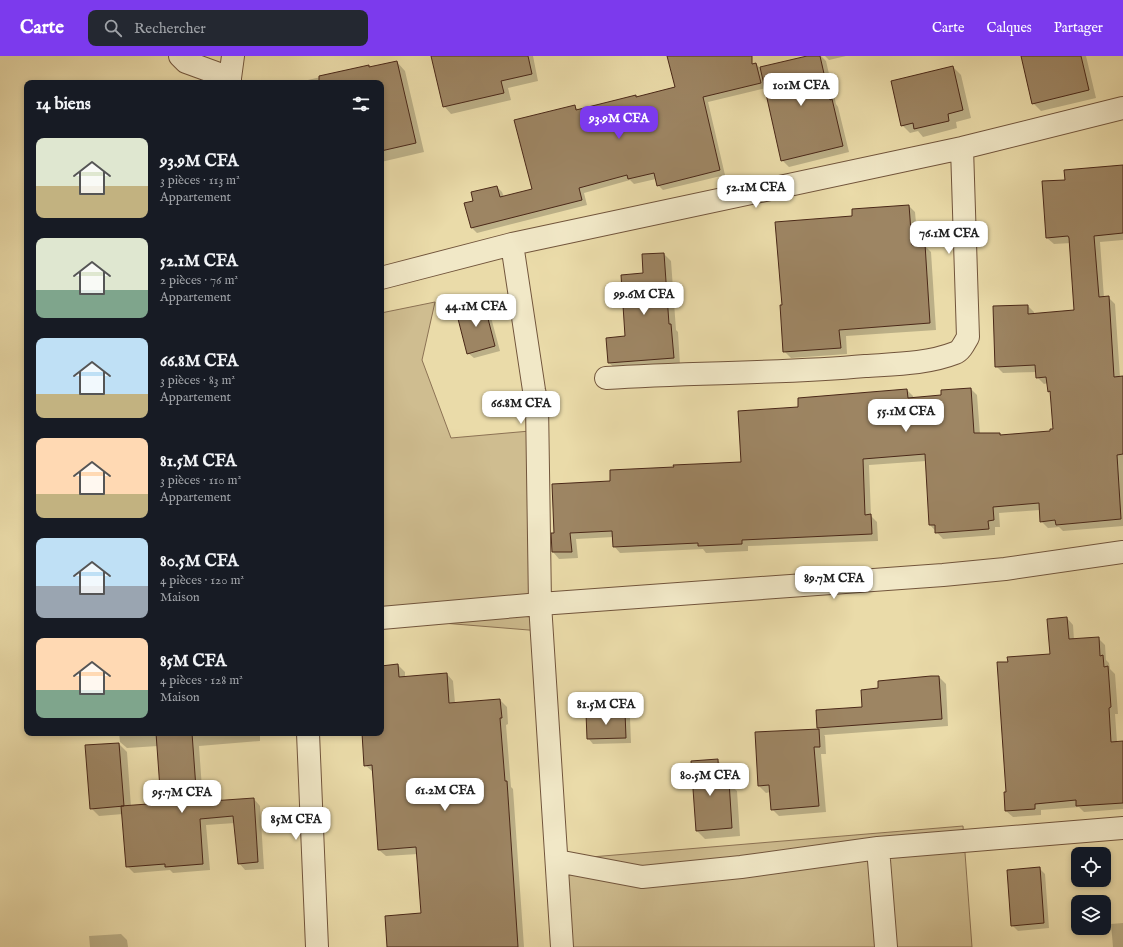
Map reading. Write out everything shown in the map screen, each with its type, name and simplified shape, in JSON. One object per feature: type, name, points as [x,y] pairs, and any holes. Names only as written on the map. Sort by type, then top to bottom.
[{"type":"street","points":[[180,56],[186,62],[230,80],[233,56]]},
{"type":"street","points":[[384,277],[512,244],[962,148],[1123,108]]},
{"type":"street","points":[[606,378],[650,375],[833,369],[931,361],[957,352],[968,337],[962,148]]},
{"type":"street","points":[[512,244],[537,404],[540,604],[562,947]]},
{"type":"street","points":[[384,618],[540,604],[943,575],[1005,569],[1123,552]]},
{"type":"street","points":[[308,736],[317,947]]},
{"type":"street","points":[[557,861],[642,877],[741,867],[878,848],[1123,828]]},
{"type":"street","points":[[878,848],[886,947]]},
{"type":"shaded area","points":[[435,302],[422,360],[451,438],[530,431],[541,631],[384,618],[384,312]]},
{"type":"shaded area","points":[[963,826],[972,947],[559,947],[555,860]]},
{"type":"building","points":[[431,56],[528,56],[532,74],[501,81],[504,93],[443,107]]},
{"type":"building","points":[[667,56],[752,56],[752,64],[756,63],[761,83],[703,97],[720,170],[657,186],[654,173],[628,179],[627,175],[579,188],[582,200],[471,228],[464,203],[473,201],[471,192],[497,186],[500,197],[532,189],[514,120],[575,105],[576,110],[675,87]]},
{"type":"building","points":[[807,56],[820,56],[830,100],[832,99],[843,146],[781,161],[760,67]]},
{"type":"building","points":[[1021,56],[1081,56],[1089,90],[1032,104]]},
{"type":"building","points":[[397,61],[416,143],[384,150],[384,80],[319,80],[319,76],[369,65],[369,67]]},
{"type":"building","points":[[953,66],[963,110],[948,114],[949,121],[914,129],[913,123],[901,126],[891,81]]},
{"type":"building","points":[[1123,165],[1123,233],[1094,236],[1099,297],[1109,296],[1114,377],[1123,376],[1123,454],[1117,455],[1121,519],[1056,525],[1055,520],[1040,522],[1039,503],[993,507],[994,520],[988,521],[989,529],[935,533],[935,525],[929,525],[925,454],[863,459],[865,515],[871,514],[872,534],[742,540],[742,544],[698,546],[698,543],[613,547],[612,531],[570,533],[572,552],[552,552],[551,533],[554,533],[552,484],[610,481],[610,470],[741,462],[738,411],[798,407],[798,398],[907,389],[908,398],[941,395],[941,390],[971,388],[974,433],[1000,433],[1000,435],[1050,431],[1050,429],[1053,429],[1050,391],[1048,392],[1046,377],[1036,378],[1035,365],[995,367],[993,306],[1028,305],[1028,314],[1074,310],[1069,238],[1068,236],[1046,238],[1042,181],[1065,180],[1064,170]]},
{"type":"building","points":[[909,205],[912,245],[925,244],[930,323],[839,330],[841,348],[783,352],[780,305],[782,305],[775,222],[852,216],[852,209]]},
{"type":"building","points":[[664,253],[669,324],[671,324],[674,358],[608,363],[606,338],[625,336],[621,275],[643,273],[642,254]]},
{"type":"building","points":[[484,303],[495,346],[467,354],[456,311]]},
{"type":"building","points":[[1067,617],[1069,639],[1099,637],[1100,656],[1103,655],[1104,667],[1108,666],[1111,707],[1109,708],[1111,742],[1123,741],[1123,803],[1076,806],[1076,800],[1035,804],[1035,809],[1005,811],[1004,792],[1006,792],[997,662],[1008,662],[1007,657],[1050,654],[1047,619]]},
{"type":"building","points":[[398,664],[399,677],[447,673],[449,703],[500,699],[502,718],[500,718],[505,781],[507,781],[518,947],[387,947],[385,916],[421,913],[416,847],[378,850],[372,765],[364,766],[362,736],[384,736],[384,666]]},
{"type":"building","points":[[939,676],[942,719],[817,728],[816,710],[862,707],[861,690],[878,688],[878,681]]},
{"type":"building","points":[[625,712],[626,738],[587,739],[586,713]]},
{"type":"building","points":[[819,729],[820,747],[814,747],[819,806],[771,810],[769,785],[758,786],[755,732]]},
{"type":"building","points":[[156,736],[192,736],[197,802],[254,798],[258,862],[238,864],[233,816],[200,819],[203,864],[165,867],[165,864],[126,867],[121,806],[161,803]]},
{"type":"building","points":[[119,743],[124,806],[90,809],[85,745]]},
{"type":"building","points":[[718,759],[719,782],[729,781],[732,828],[696,831],[691,761]]},
{"type":"building","points":[[1040,867],[1044,923],[1011,926],[1007,870]]}]
